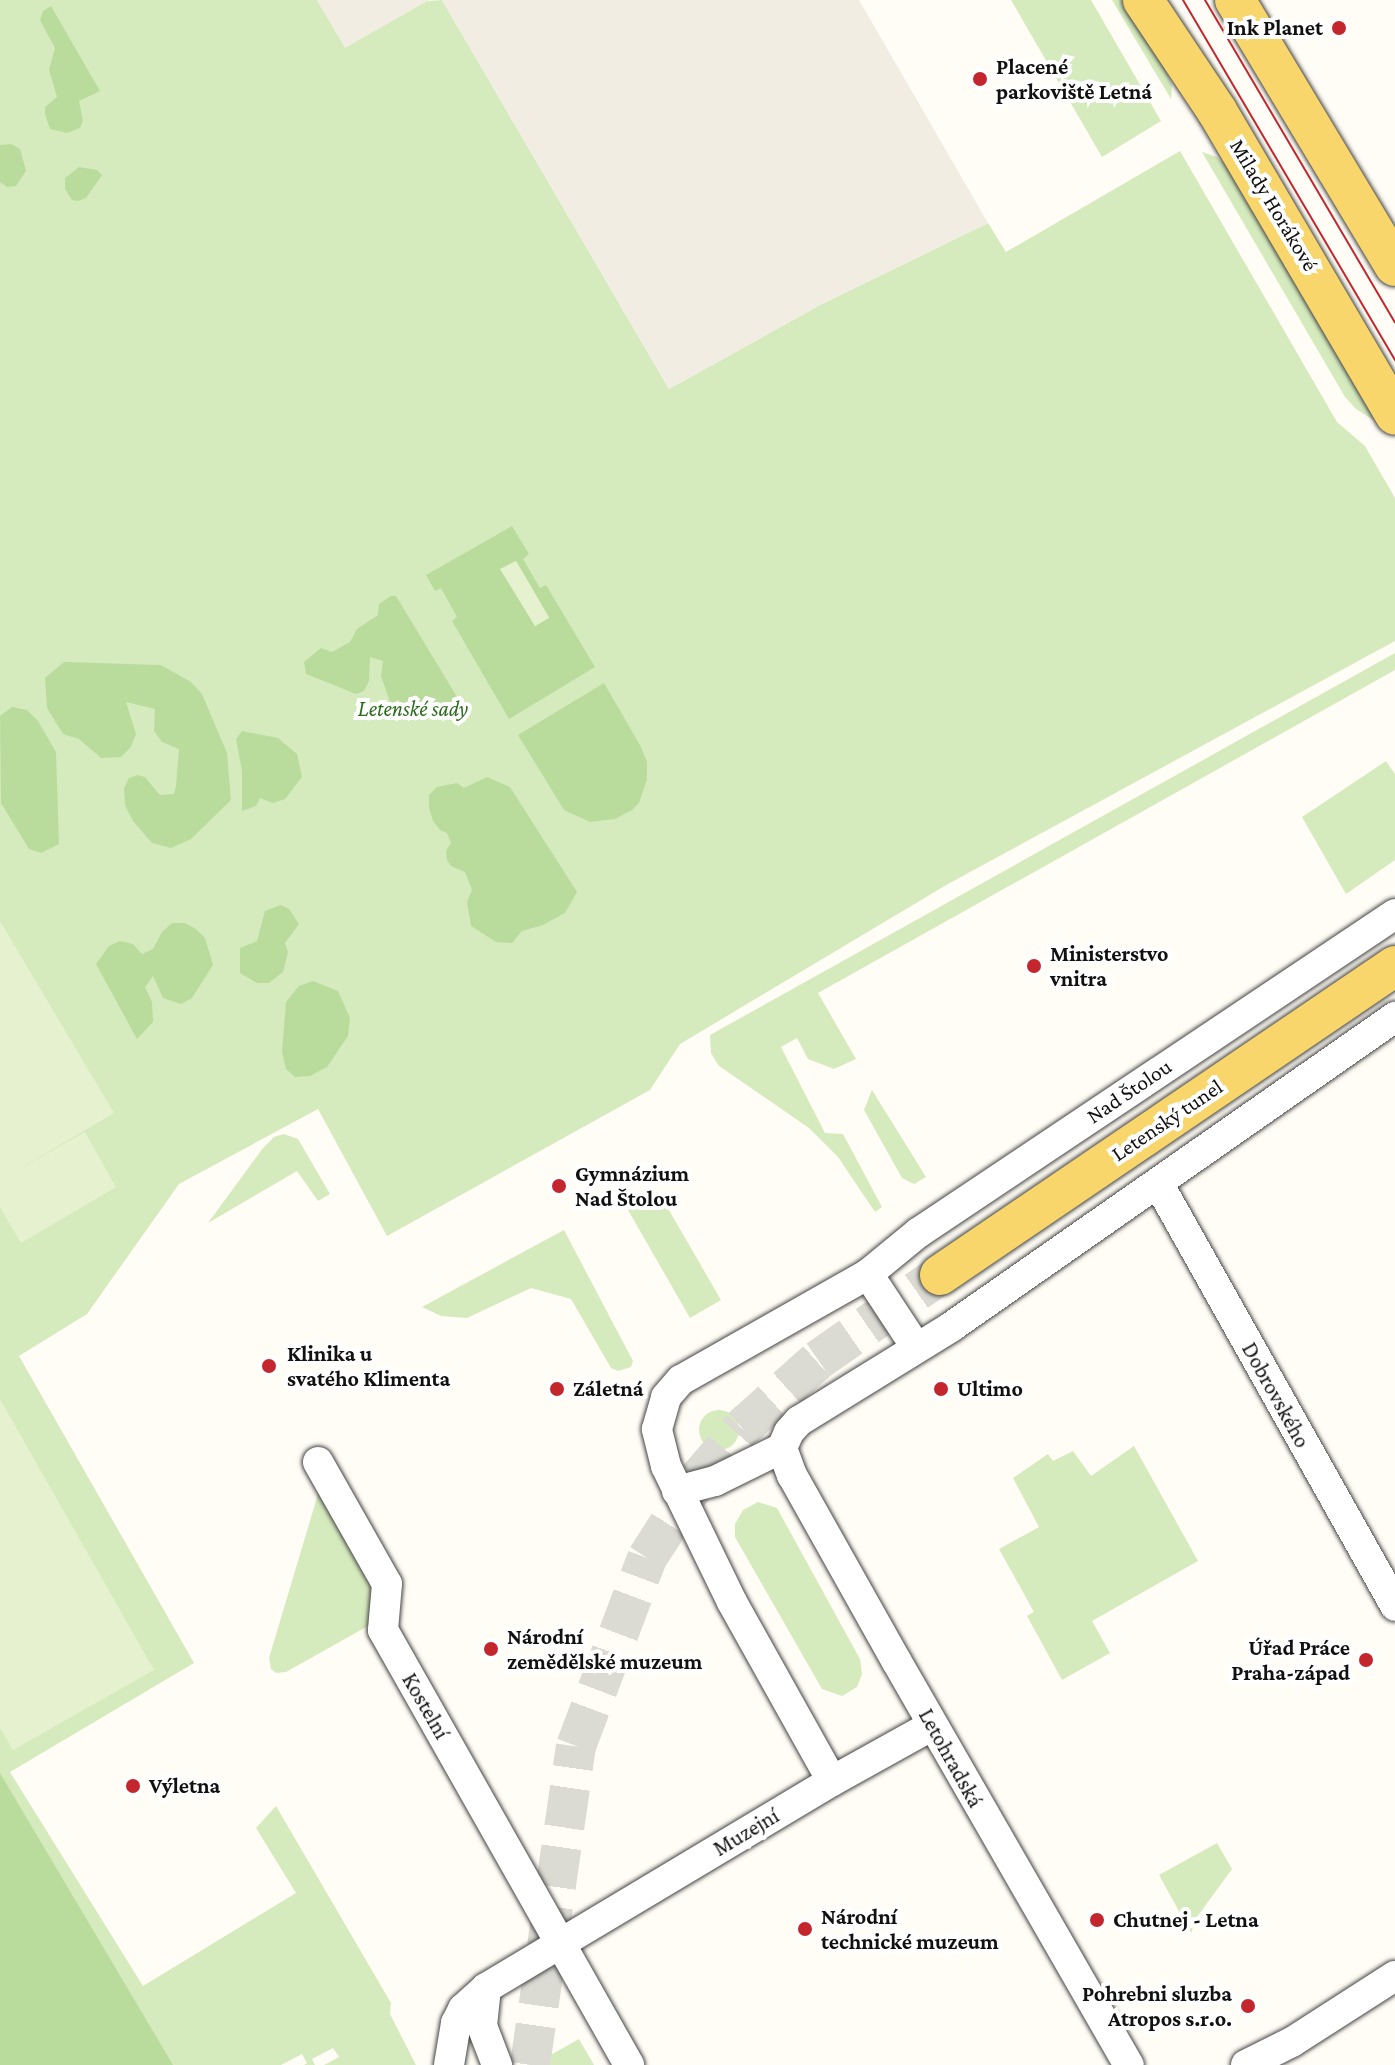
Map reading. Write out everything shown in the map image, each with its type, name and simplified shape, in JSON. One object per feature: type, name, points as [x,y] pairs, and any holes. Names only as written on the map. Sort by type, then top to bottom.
[{"type":"main road","name":"Milady Horákové","points":[[1143,0],[1217,111],[1395,415]]},
{"type":"main road","points":[[1235,0],[1395,266]]},
{"type":"main road","name":"Letenský tunel","points":[[940,1275],[1395,966]]},
{"type":"street","name":"Nad Štolou","points":[[677,1491],[666,1466],[657,1429],[660,1407],[672,1387],[868,1274],[918,1233],[1395,914]]},
{"type":"street","points":[[832,1781],[732,1602],[677,1491],[715,1481],[782,1448],[789,1432],[799,1421],[951,1327],[1395,1017]]},
{"type":"street","name":"Dobrovského","points":[[1158,1183],[1395,1606]]},
{"type":"street","points":[[868,1274],[916,1347]]},
{"type":"street","name":"Letohradská","points":[[782,1448],[792,1475],[1129,2065]]},
{"type":"street","name":"Kostelní","points":[[318,1462],[387,1584],[383,1630],[629,2065]]},
{"type":"street","name":"Muzejní","points":[[560,1944],[832,1781],[933,1725]]},
{"type":"street","points":[[449,2065],[456,2023],[463,2009],[486,1988],[560,1944]]},
{"type":"street","points":[[1246,2065],[1292,2042],[1395,1976]]},
{"type":"street","points":[[486,1988],[482,2026],[497,2065]]},
{"type":"green space","name":"Letenské sady","points":[[0,0],[317,0],[345,47],[427,1],[442,0],[669,389],[820,305],[988,223],[1006,252],[1180,151],[1337,422],[1365,446],[1395,498],[1395,641],[948,884],[680,1044],[650,1090],[387,1236],[318,1109],[179,1184],[87,1314],[19,1356],[194,1663],[10,1772],[143,1986],[296,1893],[256,1828],[276,1806],[391,2003],[390,2014],[416,2065],[324,2065],[339,2057],[333,2048],[312,2059],[315,2065],[304,2065],[307,2063],[302,2054],[281,2065],[0,2065]]},
{"type":"green space","points":[[1011,0],[1091,0],[1161,121],[1102,157]]},
{"type":"green space","points":[[1112,0],[1125,0],[1164,66],[1172,85],[1171,99]]},
{"type":"green space","points":[[51,6],[100,91],[79,101],[83,121],[80,128],[67,133],[50,129],[45,114],[45,107],[57,97],[49,70],[55,48],[40,20],[43,11]]},
{"type":"green space","points":[[11,144],[20,149],[26,171],[16,186],[7,187],[0,182],[0,145]]},
{"type":"green space","points":[[1202,152],[1217,157],[1233,173],[1380,424],[1356,409],[1345,397]]},
{"type":"green space","points":[[79,167],[97,170],[102,175],[86,198],[78,201],[72,200],[65,189],[65,178]]},
{"type":"green space","points":[[512,526],[529,554],[523,559],[540,588],[546,585],[595,667],[509,719],[452,621],[457,617],[441,588],[435,591],[426,575]],"holes":[[[516,561],[549,617],[535,626],[501,569]]]},
{"type":"green space","points":[[516,561],[549,618],[535,626],[500,569]]},
{"type":"green space","points":[[396,596],[468,715],[466,719],[391,705],[381,676],[383,661],[370,657],[369,681],[364,691],[356,694],[306,674],[304,662],[321,648],[332,652],[350,642],[357,629],[378,615],[379,604]]},
{"type":"green space","points":[[1395,653],[1395,670],[818,993],[856,1059],[834,1069],[808,1059],[797,1038],[781,1047],[825,1133],[843,1134],[882,1207],[875,1212],[838,1157],[809,1128],[719,1066],[711,1053],[710,1035]]},
{"type":"green space","points":[[64,662],[161,665],[191,682],[202,694],[227,753],[231,800],[191,839],[171,848],[152,843],[133,821],[125,805],[124,788],[129,778],[137,775],[145,777],[160,795],[174,794],[179,749],[162,742],[154,731],[155,709],[126,702],[136,734],[131,747],[121,757],[101,758],[79,739],[63,734],[47,708],[45,678]]},
{"type":"green space","points":[[604,683],[641,747],[647,762],[647,779],[639,803],[632,810],[615,819],[590,822],[564,810],[518,735]]},
{"type":"green space","points":[[12,707],[27,710],[38,721],[56,752],[59,844],[41,853],[29,849],[1,803],[0,716]]},
{"type":"green space","points":[[242,731],[278,738],[297,754],[302,777],[285,799],[273,803],[260,798],[256,806],[242,811],[242,771],[236,739]]},
{"type":"green space","points":[[1386,761],[1395,774],[1395,860],[1346,894],[1302,817]]},
{"type":"green space","points":[[487,777],[510,787],[577,892],[565,913],[543,925],[522,931],[512,943],[496,942],[471,926],[467,902],[472,890],[465,872],[451,866],[447,860],[446,851],[451,843],[447,833],[433,821],[429,808],[429,795],[437,787],[457,783],[464,788]]},
{"type":"green space","points":[[281,905],[289,909],[299,924],[285,943],[288,952],[283,972],[269,983],[257,983],[240,973],[240,948],[257,941],[265,911]]},
{"type":"green space","points":[[0,921],[114,1113],[9,1175],[85,1132],[116,1187],[21,1243],[0,1207]]},
{"type":"green space","points":[[172,923],[185,923],[205,938],[213,965],[192,998],[181,1004],[163,998],[153,976],[145,987],[152,1002],[153,1022],[137,1039],[96,964],[109,946],[120,941],[133,944],[142,954],[153,949],[162,932]]},
{"type":"green space","points":[[313,981],[338,991],[350,1018],[348,1036],[327,1067],[310,1076],[295,1077],[286,1069],[282,1052],[286,1002],[299,986]]},
{"type":"green space","points":[[872,1090],[926,1177],[914,1184],[902,1178],[864,1110]]},
{"type":"green space","points":[[284,1134],[298,1139],[330,1194],[318,1201],[297,1171],[208,1223],[263,1148],[274,1137]]},
{"type":"green space","points":[[659,1193],[721,1300],[690,1318],[628,1210]]},
{"type":"green space","points":[[564,1230],[633,1361],[631,1367],[618,1371],[611,1368],[571,1299],[531,1288],[467,1318],[441,1316],[422,1307]]},
{"type":"green space","points":[[0,1399],[154,1670],[13,1750],[0,1727]]},
{"type":"green space","points":[[719,1410],[733,1416],[739,1430],[733,1444],[719,1450],[705,1444],[699,1430],[705,1416]]},
{"type":"green space","points":[[1134,1446],[1198,1561],[1092,1621],[1110,1653],[1062,1680],[1027,1616],[1034,1612],[999,1549],[1039,1527],[1013,1478],[1048,1454],[1053,1461],[1073,1451],[1091,1476]]},
{"type":"green space","points":[[321,1484],[378,1587],[368,1626],[286,1672],[276,1673],[271,1669],[269,1658]]},
{"type":"green space","points":[[758,1502],[777,1508],[860,1659],[862,1674],[857,1687],[842,1696],[822,1689],[735,1537],[735,1524],[743,1510]]},
{"type":"green space","points":[[0,1773],[173,2065],[0,2065]]},
{"type":"green space","points":[[1217,1843],[1232,1869],[1197,1917],[1191,1933],[1159,1875]]},
{"type":"green space","points":[[579,2039],[594,2065],[533,2065]]},
{"type":"shaded area","points":[[317,0],[429,0],[345,48]]},
{"type":"shaded area","points":[[442,0],[859,0],[988,223],[820,305],[669,389]]},
{"type":"tunnel","points":[[530,2065],[576,1746],[647,1558],[698,1479],[742,1428],[818,1360],[940,1275]]},
{"type":"tram line","points":[[1183,0],[1395,360]]},
{"type":"tram line","points":[[1205,0],[1395,322]]},
{"type":"place","name":"Ink Planet","points":[[1339,28]]},
{"type":"place","name":"Placené parkoviště Letná","points":[[980,79]]},
{"type":"place","name":"Ministerstvo vnitra","points":[[1034,966]]},
{"type":"place","name":"Gymnázium Nad Štolou","points":[[559,1186]]},
{"type":"place","name":"Klinika u svatého Klimenta","points":[[269,1366]]},
{"type":"place","name":"Záletná","points":[[557,1389]]},
{"type":"place","name":"Ultimo","points":[[941,1389]]},
{"type":"place","name":"Národní zemědělské muzeum","points":[[491,1649]]},
{"type":"place","name":"Úřad Práce Praha-západ","points":[[1366,1660]]},
{"type":"place","name":"Výletna","points":[[133,1786]]},
{"type":"place","name":"Chutnej - Letna","points":[[1097,1920]]},
{"type":"place","name":"Národní technické muzeum","points":[[805,1929]]},
{"type":"place","name":"Pohrebni sluzba Atropos s.r.o.","points":[[1248,2006]]}]
